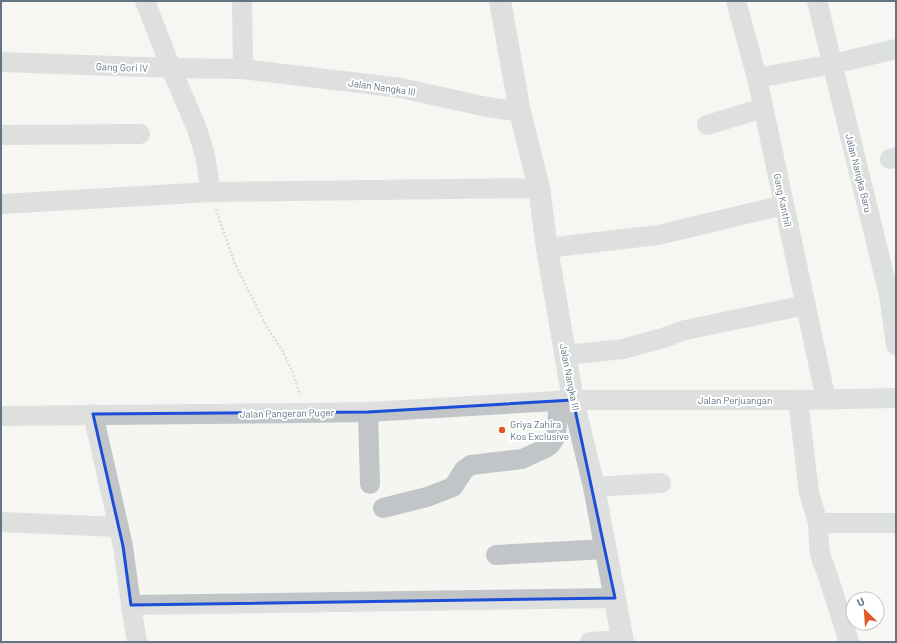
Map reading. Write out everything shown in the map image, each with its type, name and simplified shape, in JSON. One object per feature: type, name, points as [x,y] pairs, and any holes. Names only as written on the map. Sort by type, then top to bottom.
[{"type":"street","points":[[145,1],[197,129],[211,192]]},
{"type":"street","points":[[242,1],[242,69]]},
{"type":"street","name":"Jalan Nangka III","points":[[500,1],[520,112],[539,188],[547,248],[565,355],[566,401],[594,487],[623,641]]},
{"type":"street","name":"Gang Kanthil","points":[[736,1],[757,78],[762,108],[826,400]]},
{"type":"street","name":"Jalan Nangka Baru","points":[[817,1],[893,294],[896,345]]},
{"type":"street","points":[[757,78],[833,64],[896,49]]},
{"type":"street","name":"Gang Gori IV","points":[[1,62],[242,69]]},
{"type":"street","name":"Jalan Nangka III","points":[[242,69],[401,88],[487,107],[520,112]]},
{"type":"street","points":[[707,125],[762,108]]},
{"type":"street","points":[[1,135],[140,134]]},
{"type":"street","points":[[1,204],[211,192],[539,188]]},
{"type":"street","points":[[547,248],[658,235],[784,206]]},
{"type":"street","points":[[565,355],[623,349],[663,338],[685,330],[806,305]]},
{"type":"street","name":"Jalan Perjuangan","points":[[566,401],[826,400],[896,398]]},
{"type":"street","points":[[798,400],[809,493],[818,524],[821,558],[849,642]]},
{"type":"street","points":[[383,508],[427,497],[453,488],[464,470],[471,465],[522,458],[546,448],[551,444],[556,436],[566,401]]},
{"type":"street","name":"Jalan Pangeran Puger","points":[[1,416],[368,412],[566,401]]},
{"type":"street","points":[[368,412],[370,484]]},
{"type":"street","points":[[94,414],[123,546],[131,605],[138,642]]},
{"type":"street","points":[[594,487],[660,483]]},
{"type":"street","points":[[1,522],[118,527]]},
{"type":"street","points":[[818,524],[896,523]]},
{"type":"street","points":[[496,555],[606,549]]},
{"type":"street","points":[[131,605],[615,598]]},
{"type":"street","points":[[590,642],[623,641]]},
{"type":"path","points":[[211,192],[234,262],[267,327],[282,350],[293,373],[304,413]]},
{"type":"highlighted area","points":[[573,400],[615,598],[131,605],[123,546],[93,414],[368,412]]},
{"type":"place","name":"Griya Zahira Kos Exclusive","points":[[502,430]]}]
